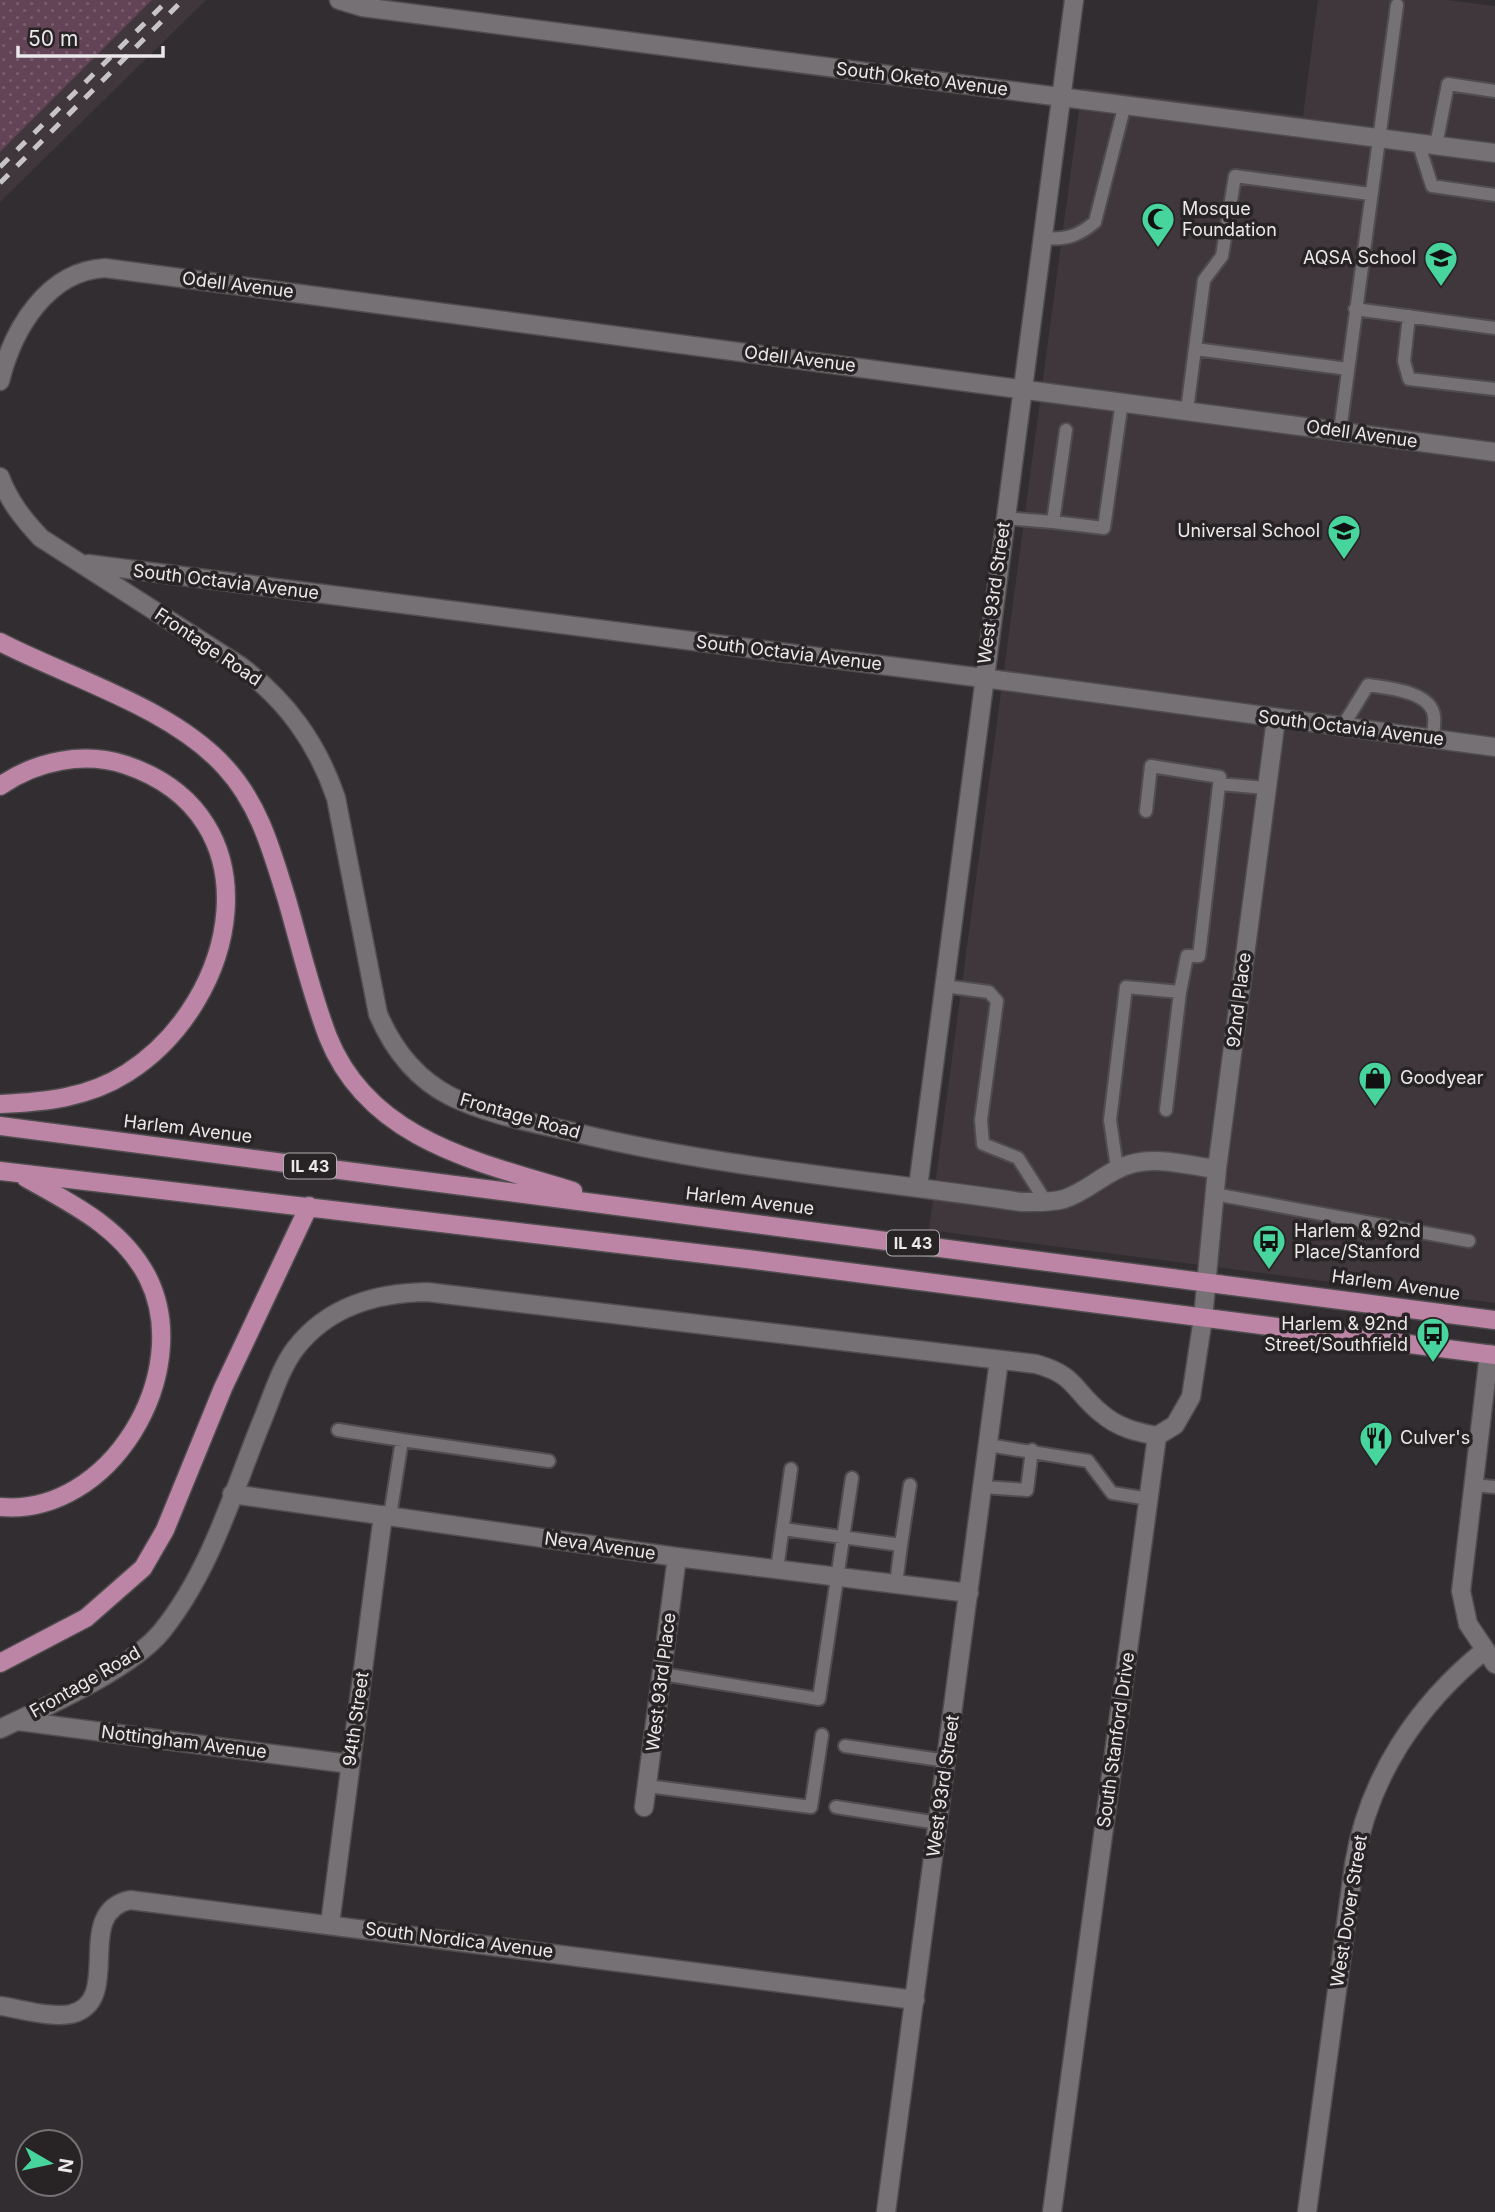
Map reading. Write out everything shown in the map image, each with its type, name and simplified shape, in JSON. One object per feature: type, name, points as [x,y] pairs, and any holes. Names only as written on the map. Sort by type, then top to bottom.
[{"type":"main road","points":[[0,642],[172,723],[198,741],[243,789],[268,838],[328,1037],[360,1092],[419,1138],[454,1155],[620,1205]]},
{"type":"main road","points":[[0,786],[15,776],[42,765],[74,758],[108,759],[142,770],[169,786],[194,809],[212,835],[222,863],[227,891],[227,922],[206,984],[184,1019],[156,1050],[127,1073],[93,1090],[58,1100],[0,1104]]},
{"type":"main road","name":"Harlem Avenue","points":[[0,1126],[1495,1319]]},
{"type":"main road","points":[[0,1507],[33,1506],[61,1496],[91,1479],[112,1459],[132,1433],[149,1399],[156,1375],[161,1332],[158,1306],[149,1280],[123,1242],[88,1212],[8,1172]]},
{"type":"main road","name":"IL 43","points":[[8,1172],[309,1206],[1492,1355]]},
{"type":"main road","points":[[0,1663],[86,1618],[143,1567],[164,1530],[223,1388],[309,1206]]},
{"type":"street","name":"West 93rd Street","points":[[918,1187],[1074,0]]},
{"type":"street","name":"South Oketo Avenue","points":[[344,2],[1495,153]]},
{"type":"street","name":"Odell Avenue","points":[[0,382],[18,334],[50,288],[87,269],[105,268],[1495,452]]},
{"type":"street","name":"Frontage Road","points":[[0,477],[6,494],[22,518],[41,538],[266,685],[288,708],[326,767],[345,830],[371,990],[378,1014],[389,1039],[424,1080],[450,1096],[494,1111],[653,1151],[1046,1202],[1066,1198],[1117,1168],[1153,1161],[1217,1169]]},
{"type":"street","name":"South Octavia Avenue","points":[[82,564],[983,678],[1341,729],[1495,747]]},
{"type":"street","name":"92nd Place","points":[[1206,1281],[1217,1169],[1276,719]]},
{"type":"street","points":[[1157,1436],[1175,1425],[1185,1412],[1191,1397],[1206,1281]]},
{"type":"street","name":"Frontage Road","points":[[0,1729],[132,1659],[160,1633],[185,1601],[202,1569],[278,1381],[295,1349],[336,1312],[361,1300],[392,1293],[426,1292],[999,1360],[1056,1370],[1072,1380],[1099,1412],[1112,1422],[1127,1430],[1157,1436]]},
{"type":"street","points":[[1490,1657],[1468,1624],[1461,1591],[1472,1485],[1489,1402],[1492,1355]]},
{"type":"street","name":"West 93rd Street","points":[[886,2212],[999,1360]]},
{"type":"street","name":"South Stanford Drive","points":[[1052,2212],[1157,1436]]},
{"type":"street","name":"Neva Avenue","points":[[232,1494],[677,1557],[969,1593]]},
{"type":"street","name":"94th Street","points":[[330,1924],[387,1516]]},
{"type":"street","name":"West 93rd Place","points":[[644,1807],[677,1557]]},
{"type":"street","name":"West Dover Street","points":[[1307,2212],[1354,1865],[1364,1816],[1382,1773],[1402,1739],[1463,1667],[1490,1657]]},
{"type":"street","name":"Nottingham Avenue","points":[[18,1721],[351,1764]]},
{"type":"street","name":"South Nordica Avenue","points":[[0,2007],[66,2014],[84,2008],[95,1993],[105,1915],[121,1902],[139,1900],[915,2000]]},
{"type":"lane","points":[[1340,431],[1397,5]]},
{"type":"lane","points":[[1495,90],[1448,84],[1427,143],[1432,186],[1495,195]]},
{"type":"lane","points":[[1042,238],[1064,240],[1081,233],[1095,222],[1125,104]]},
{"type":"lane","points":[[1187,410],[1204,280],[1222,256],[1235,176],[1370,194]]},
{"type":"lane","points":[[1355,309],[1495,328]]},
{"type":"lane","points":[[1409,316],[1404,361],[1409,379],[1495,389]]},
{"type":"lane","points":[[1195,349],[1348,369]]},
{"type":"lane","points":[[1004,518],[1104,528],[1122,401]]},
{"type":"lane","points":[[1053,522],[1066,430]]},
{"type":"lane","points":[[1341,729],[1368,685],[1408,690],[1431,708],[1434,716],[1433,738]]},
{"type":"lane","points":[[1146,811],[1151,766],[1220,777],[1199,956],[1187,956],[1166,1110]]},
{"type":"lane","points":[[1219,783],[1267,788]]},
{"type":"lane","points":[[944,986],[989,992],[997,1001],[981,1121],[983,1143],[1018,1158],[1046,1202]]},
{"type":"lane","points":[[1117,1168],[1110,1120],[1126,987],[1180,992]]},
{"type":"lane","points":[[1214,1194],[1469,1241]]},
{"type":"lane","points":[[338,1430],[549,1461]]},
{"type":"lane","points":[[387,1516],[402,1440]]},
{"type":"lane","points":[[988,1444],[1088,1461],[1112,1493],[1149,1499]]},
{"type":"lane","points":[[982,1487],[1027,1490],[1032,1450]]},
{"type":"lane","points":[[777,1569],[791,1469]]},
{"type":"lane","points":[[662,1674],[819,1699],[846,1538],[852,1478]]},
{"type":"lane","points":[[896,1584],[910,1485]]},
{"type":"lane","points":[[1472,1485],[1495,1487]]},
{"type":"lane","points":[[783,1529],[901,1545]]},
{"type":"lane","points":[[647,1786],[811,1807],[822,1735]]},
{"type":"lane","points":[[845,1746],[947,1761]]},
{"type":"lane","points":[[836,1807],[938,1823]]},
{"type":"shaded area","points":[[0,0],[152,0],[0,152]]},
{"type":"shaded area","points":[[152,0],[206,0],[0,202],[0,152]]},
{"type":"shaded area","points":[[1318,0],[1447,0],[1495,6],[1495,1303],[929,1230],[1082,88],[1303,116]]},
{"type":"railway","points":[[0,167],[168,0]]},
{"type":"railway","points":[[0,183],[183,0]]},
{"type":"place","name":"Mosque Foundation","points":[[1158,249]]},
{"type":"place","name":"AQSA School","points":[[1441,288]]},
{"type":"place","name":"Universal School","points":[[1344,561]]},
{"type":"place","name":"Goodyear","points":[[1375,1108]]},
{"type":"place","name":"Harlem & 92nd Place/Stanford","points":[[1269,1271]]},
{"type":"place","name":"Harlem & 92nd Street/Southfield","points":[[1433,1364]]},
{"type":"place","name":"Culver's","points":[[1376,1468]]}]
